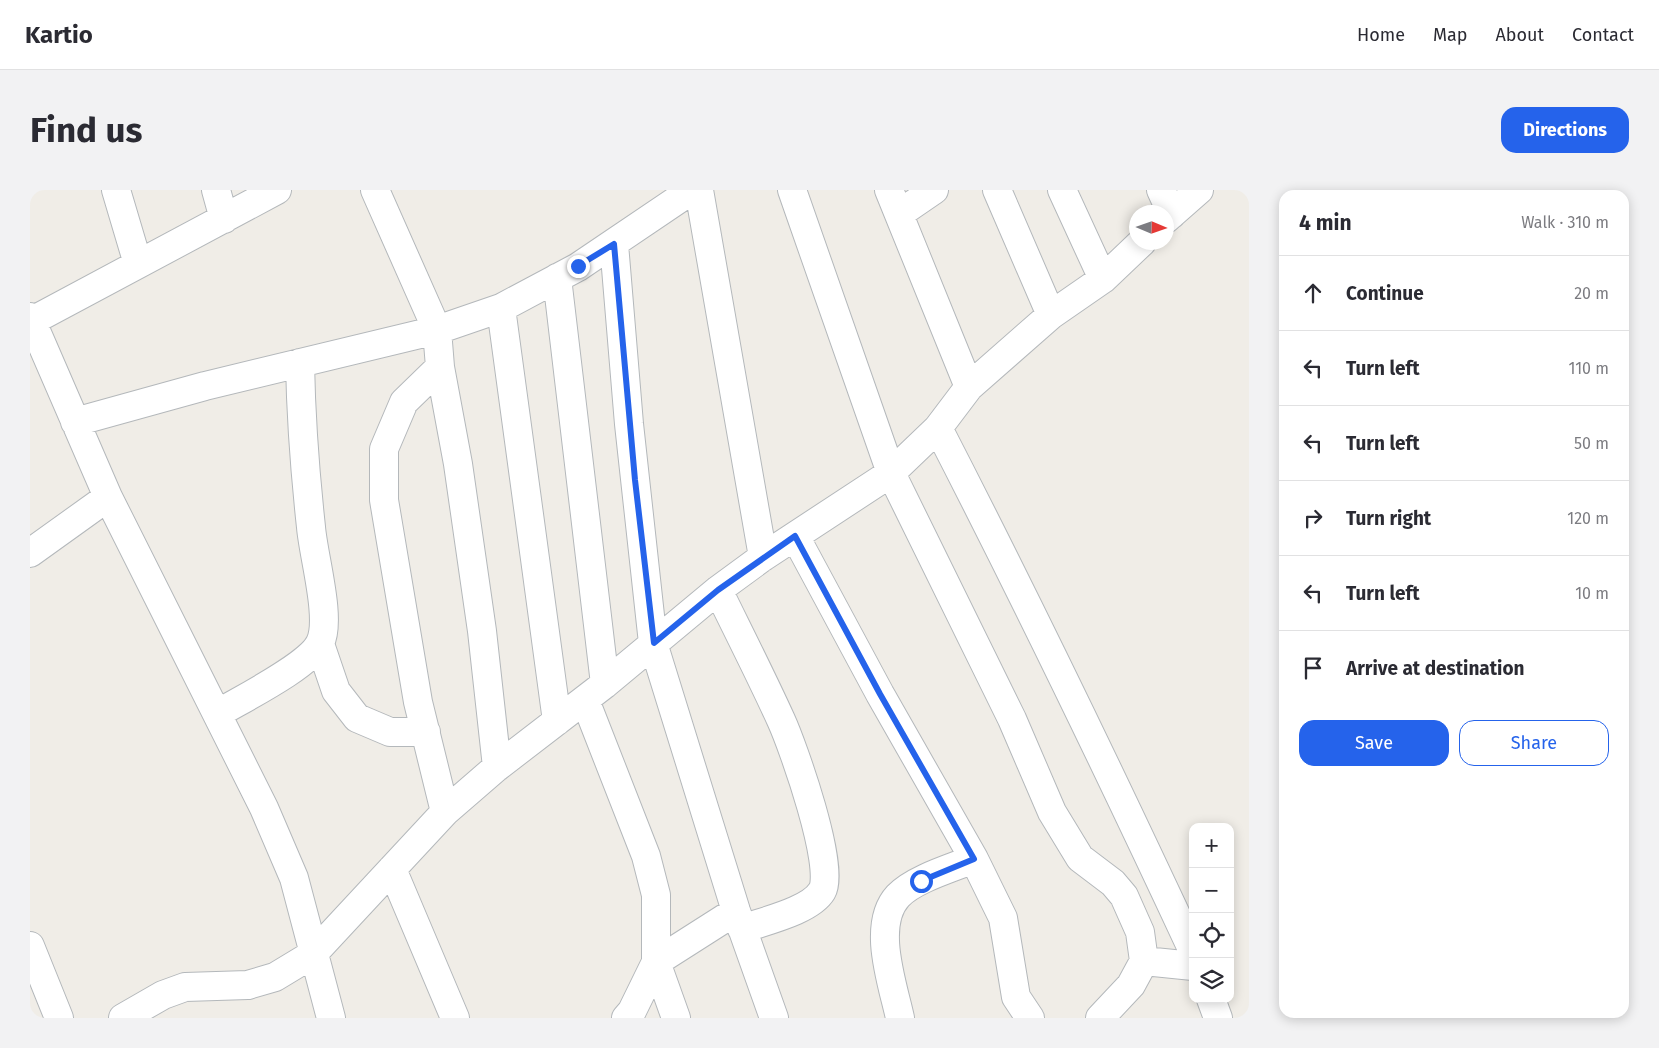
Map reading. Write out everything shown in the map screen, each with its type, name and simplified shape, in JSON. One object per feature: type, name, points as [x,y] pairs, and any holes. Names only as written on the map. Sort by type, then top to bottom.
[{"type":"street","points":[[116,190],[138,264]]},
{"type":"street","points":[[216,190],[224,219]]},
{"type":"street","points":[[277,190],[30,320],[108,497],[264,808],[294,878],[331,1018]]},
{"type":"street","points":[[375,190],[437,330],[440,367],[458,464],[479,611],[498,767]]},
{"type":"street","points":[[75,422],[205,386],[437,330],[500,308],[557,278],[614,244],[692,190]]},
{"type":"street","points":[[699,190],[763,557]]},
{"type":"street","points":[[792,190],[891,473],[1012,719],[1052,812],[1080,858],[1113,883],[1124,896],[1140,932],[1144,961],[1131,985],[1100,1018]]},
{"type":"street","points":[[934,190],[894,202],[970,387]]},
{"type":"street","points":[[997,190],[1051,315]]},
{"type":"street","points":[[1062,190],[1103,280]]},
{"type":"street","points":[[1172,205],[1199,190]]},
{"type":"street","points":[[614,244],[633,462],[654,643],[739,920],[774,1018]]},
{"type":"street","points":[[123,1018],[163,995],[184,987],[248,984],[275,977],[313,954],[446,812],[498,767],[595,692],[718,590],[763,557],[891,473],[938,428],[970,387],[1051,315],[1103,280],[1134,250]]},
{"type":"street","points":[[557,278],[595,692],[649,866],[656,895],[656,962],[676,1018]]},
{"type":"street","points":[[500,308],[558,721]]},
{"type":"street","points":[[300,363],[301,422],[311,529],[324,617],[320,644],[336,691],[357,718],[390,732],[426,732]]},
{"type":"street","points":[[440,367],[404,402],[384,449],[384,500],[418,702],[446,812]]},
{"type":"street","points":[[938,428],[1034,615],[1107,765],[1189,942]]},
{"type":"street","points":[[30,553],[108,497]]},
{"type":"street","points":[[795,536],[880,694],[974,859],[1003,918],[1016,997],[1030,1018]]},
{"type":"street","points":[[626,1018],[632,1012],[656,962],[739,920],[811,904],[823,890],[827,877],[822,842],[782,722],[718,590]]},
{"type":"street","points":[[217,714],[285,674],[305,660],[320,644]]},
{"type":"street","points":[[900,1018],[885,951],[886,917],[898,896],[921,881],[974,859]]},
{"type":"street","points":[[392,869],[455,1018]]},
{"type":"street","points":[[30,946],[58,1018]]},
{"type":"street","points":[[1144,961],[1189,966]]},
{"type":"street","points":[[1212,1003],[1218,1018]]},
{"type":"route","points":[[578,266],[614,244],[629,424],[654,643],[718,590],[795,536],[880,694],[974,859],[921,881]]}]
